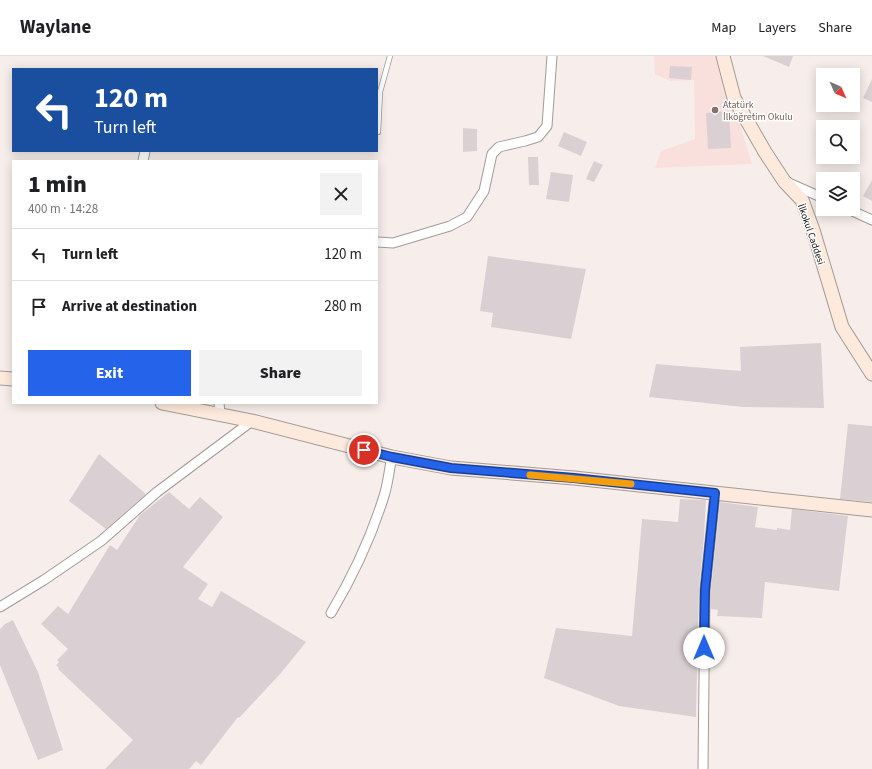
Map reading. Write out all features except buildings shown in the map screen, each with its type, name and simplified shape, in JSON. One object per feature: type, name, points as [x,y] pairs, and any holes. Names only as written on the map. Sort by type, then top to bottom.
[{"type":"street","points":[[378,242],[393,242],[450,226],[467,217],[484,191],[492,154],[499,146],[526,142],[538,137],[547,126],[552,56]]},
{"type":"street","name":"İlkokul Caddesi","points":[[722,56],[734,98],[765,152],[784,180],[802,200],[813,230],[842,327],[872,374]]},
{"type":"street","points":[[784,180],[816,195]]},
{"type":"street","points":[[860,214],[872,220]]},
{"type":"street","points":[[0,378],[12,379]]},
{"type":"street","points":[[172,404],[220,409],[252,421],[392,457],[451,468],[574,478],[872,510]]},
{"type":"street","points":[[0,607],[44,580],[101,541],[157,492],[252,421]]},
{"type":"street","points":[[331,613],[349,582],[373,528],[384,495],[392,457]]},
{"type":"street","points":[[703,769],[705,590],[715,493]]},
{"type":"lane","points":[[378,132],[380,92],[390,56]]},
{"type":"shaded area","name":"Atatürk İlköğretim Okulu","points":[[654,56],[719,56],[752,164],[655,168],[661,151],[695,139],[694,80],[670,81],[655,74]]},
{"type":"slow traffic","points":[[530,475],[631,484]]},
{"type":"place","name":"Atatürk İlköğretim Okulu","points":[[715,110]]},
{"type":"route","points":[[364,450],[451,468],[574,478],[715,493],[705,590],[704,648]]}]
